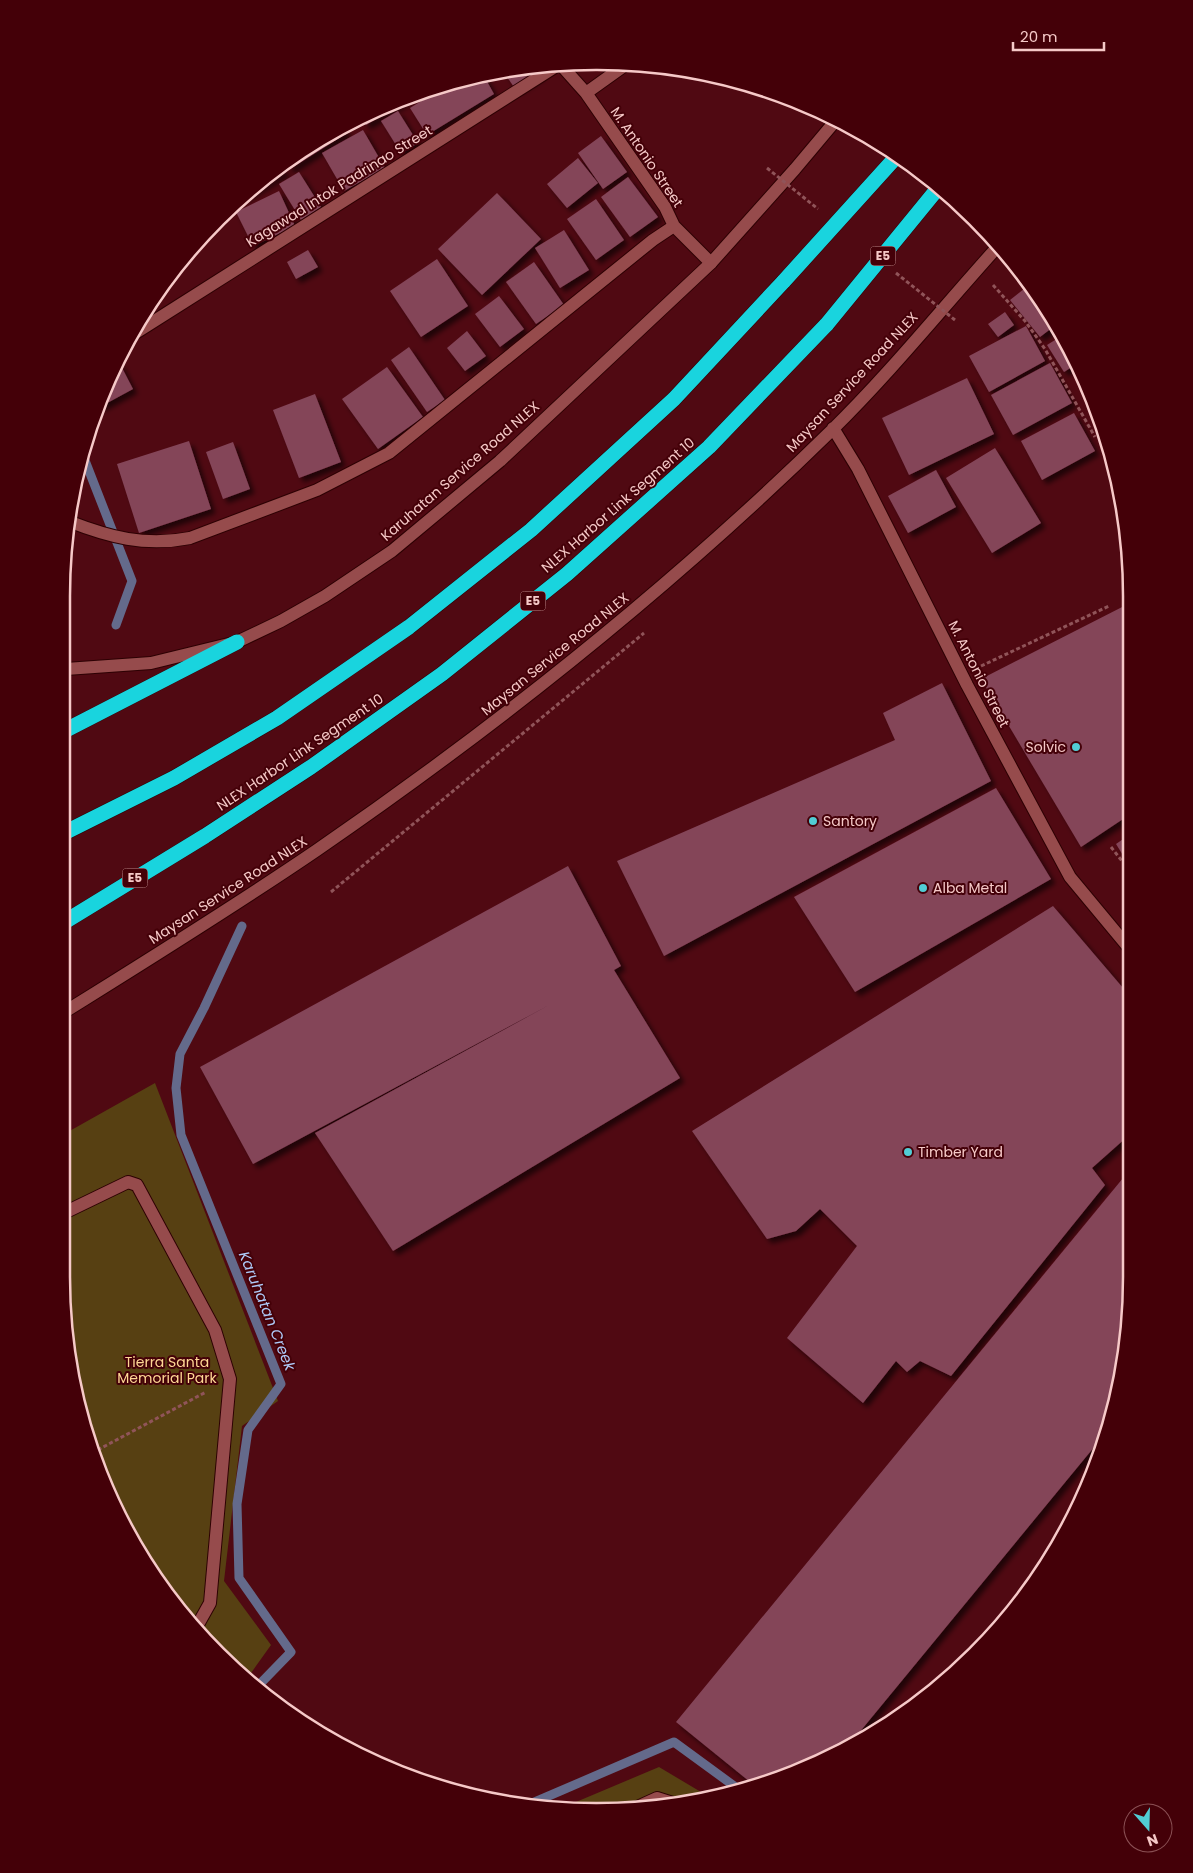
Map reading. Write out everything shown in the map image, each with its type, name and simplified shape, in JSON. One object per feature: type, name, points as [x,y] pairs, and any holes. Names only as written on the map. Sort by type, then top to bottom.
[{"type":"highway","points":[[70,830],[174,778],[277,718],[409,627],[531,530],[674,399],[892,161]]},
{"type":"highway","name":"NLEX Harbor Link Segment 10","points":[[70,918],[205,836],[311,767],[442,674],[567,574],[709,447],[827,324],[934,193]]},
{"type":"highway","points":[[70,728],[237,642]]},
{"type":"street","name":"M. Antonio Street","points":[[565,71],[586,93],[665,207],[674,226],[711,263]]},
{"type":"street","points":[[586,93],[616,71]]},
{"type":"street","name":"Kagawad Intok Padrinao Street","points":[[145,326],[548,73]]},
{"type":"street","name":"Karuhatan Service Road NLEX","points":[[70,669],[151,662],[237,642],[281,621],[325,596],[392,551],[500,461],[711,263],[796,169],[832,125]]},
{"type":"street","points":[[76,523],[98,533],[125,539],[168,542],[190,538],[317,490],[389,453],[653,240],[674,226]]},
{"type":"street","name":"Maysan Service Road NLEX","points":[[70,1009],[186,937],[318,850],[484,730],[609,631],[715,539],[833,428],[994,251]]},
{"type":"street","name":"M. Antonio Street","points":[[833,428],[858,469],[962,674],[1070,877],[1123,941]]},
{"type":"street","points":[[70,1210],[128,1182],[136,1185],[215,1330],[230,1379],[210,1603],[199,1622]]},
{"type":"path","points":[[767,168],[821,212]]},
{"type":"path","points":[[993,285],[1025,321],[1046,349],[1095,438]]},
{"type":"path","points":[[962,674],[1109,606]]},
{"type":"path","points":[[1111,847],[1123,862]]},
{"type":"path","points":[[99,1449],[230,1379]]},
{"type":"green space","name":"Tierra Santa Memorial Park","points":[[155,1083],[278,1401],[242,1426],[224,1581],[271,1645],[251,1673],[224,1649],[201,1624],[159,1569],[124,1509],[98,1446],[80,1379],[71,1311],[70,1131]]},
{"type":"green space","points":[[659,1767],[702,1792],[631,1802],[575,1802]]},
{"type":"building","points":[[541,74],[516,90],[508,78]]},
{"type":"building","points":[[487,82],[494,94],[427,135],[410,108],[427,98]]},
{"type":"building","points":[[398,111],[418,143],[401,153],[381,121]]},
{"type":"building","points":[[363,130],[385,168],[344,191],[322,153]]},
{"type":"building","points":[[343,135],[290,169],[304,159]]},
{"type":"building","points":[[601,136],[627,172],[603,189],[578,153]]},
{"type":"building","points":[[578,158],[598,183],[567,208],[547,184]]},
{"type":"building","points":[[299,172],[321,207],[301,220],[279,184]]},
{"type":"building","points":[[628,177],[658,217],[630,237],[601,197]]},
{"type":"building","points":[[279,191],[295,226],[253,246],[236,213]]},
{"type":"building","points":[[497,193],[541,239],[482,295],[438,249]]},
{"type":"building","points":[[596,199],[624,240],[596,260],[567,219]]},
{"type":"building","points":[[564,230],[589,270],[560,288],[535,248]]},
{"type":"building","points":[[308,250],[318,267],[296,279],[287,262]]},
{"type":"building","points":[[437,259],[468,306],[421,337],[390,291]]},
{"type":"building","points":[[534,262],[564,305],[536,324],[506,282]]},
{"type":"building","points":[[1024,289],[1050,329],[1040,337],[1010,300]]},
{"type":"building","points":[[499,296],[524,329],[500,347],[475,314]]},
{"type":"building","points":[[1005,312],[1014,325],[998,337],[988,324]]},
{"type":"building","points":[[1026,326],[1045,361],[989,392],[969,356]]},
{"type":"building","points":[[467,331],[486,356],[465,371],[447,348]]},
{"type":"building","points":[[1056,340],[1071,368],[1064,372],[1047,345]]},
{"type":"building","points":[[409,347],[445,400],[427,412],[391,360]]},
{"type":"building","points":[[1050,363],[1072,403],[1013,435],[991,395]]},
{"type":"building","points":[[387,367],[423,417],[378,449],[342,399]]},
{"type":"building","points":[[122,368],[133,389],[107,403]]},
{"type":"building","points":[[967,378],[994,434],[909,475],[882,418]]},
{"type":"building","points":[[315,394],[341,462],[299,478],[273,410]]},
{"type":"building","points":[[1074,413],[1095,451],[1042,480],[1021,441]]},
{"type":"building","points":[[189,441],[211,509],[139,533],[117,464]]},
{"type":"building","points":[[233,442],[250,489],[223,499],[206,452]]},
{"type":"building","points":[[995,448],[1041,523],[992,553],[946,478]]},
{"type":"building","points":[[936,470],[956,507],[908,533],[888,496]]},
{"type":"building","name":"Solvic","points":[[1123,607],[1123,819],[1081,847],[981,679]]},
{"type":"building","name":"Santory","points":[[942,683],[991,781],[664,956],[617,861],[895,740],[883,713]]},
{"type":"building","name":"Alba Metal","points":[[996,788],[1051,879],[855,992],[794,897]]},
{"type":"building","points":[[1123,839],[1123,855],[1116,844]]},
{"type":"building","points":[[568,866],[621,966],[614,970],[680,1078],[393,1251],[315,1133],[551,1004],[253,1164],[200,1067]]},
{"type":"building","name":"Timber Yard","points":[[1053,906],[1123,988],[1123,1140],[1092,1168],[1105,1185],[951,1376],[920,1361],[907,1372],[896,1361],[863,1403],[787,1338],[857,1246],[820,1209],[796,1231],[767,1239],[692,1131]]},
{"type":"building","points":[[1123,1178],[1122,1311],[1113,1379],[1095,1446],[859,1732],[798,1763],[748,1780],[676,1722]]},
{"type":"waterway","name":"Karuhatan Creek","points":[[87,465],[132,581],[116,625]]},
{"type":"waterway","name":"Karuhatan Creek","points":[[242,926],[204,1008],[180,1054],[176,1088],[181,1135],[281,1384],[248,1430],[237,1504],[239,1578],[291,1652],[262,1682]]},
{"type":"waterway","name":"Karuhatan Creek","points":[[541,1799],[674,1742],[733,1785]]},
{"type":"place","name":"Solvic","points":[[1076,747]]},
{"type":"place","name":"Santory","points":[[813,821]]},
{"type":"place","name":"Alba Metal","points":[[923,888]]},
{"type":"place","name":"Timber Yard","points":[[908,1152]]}]
